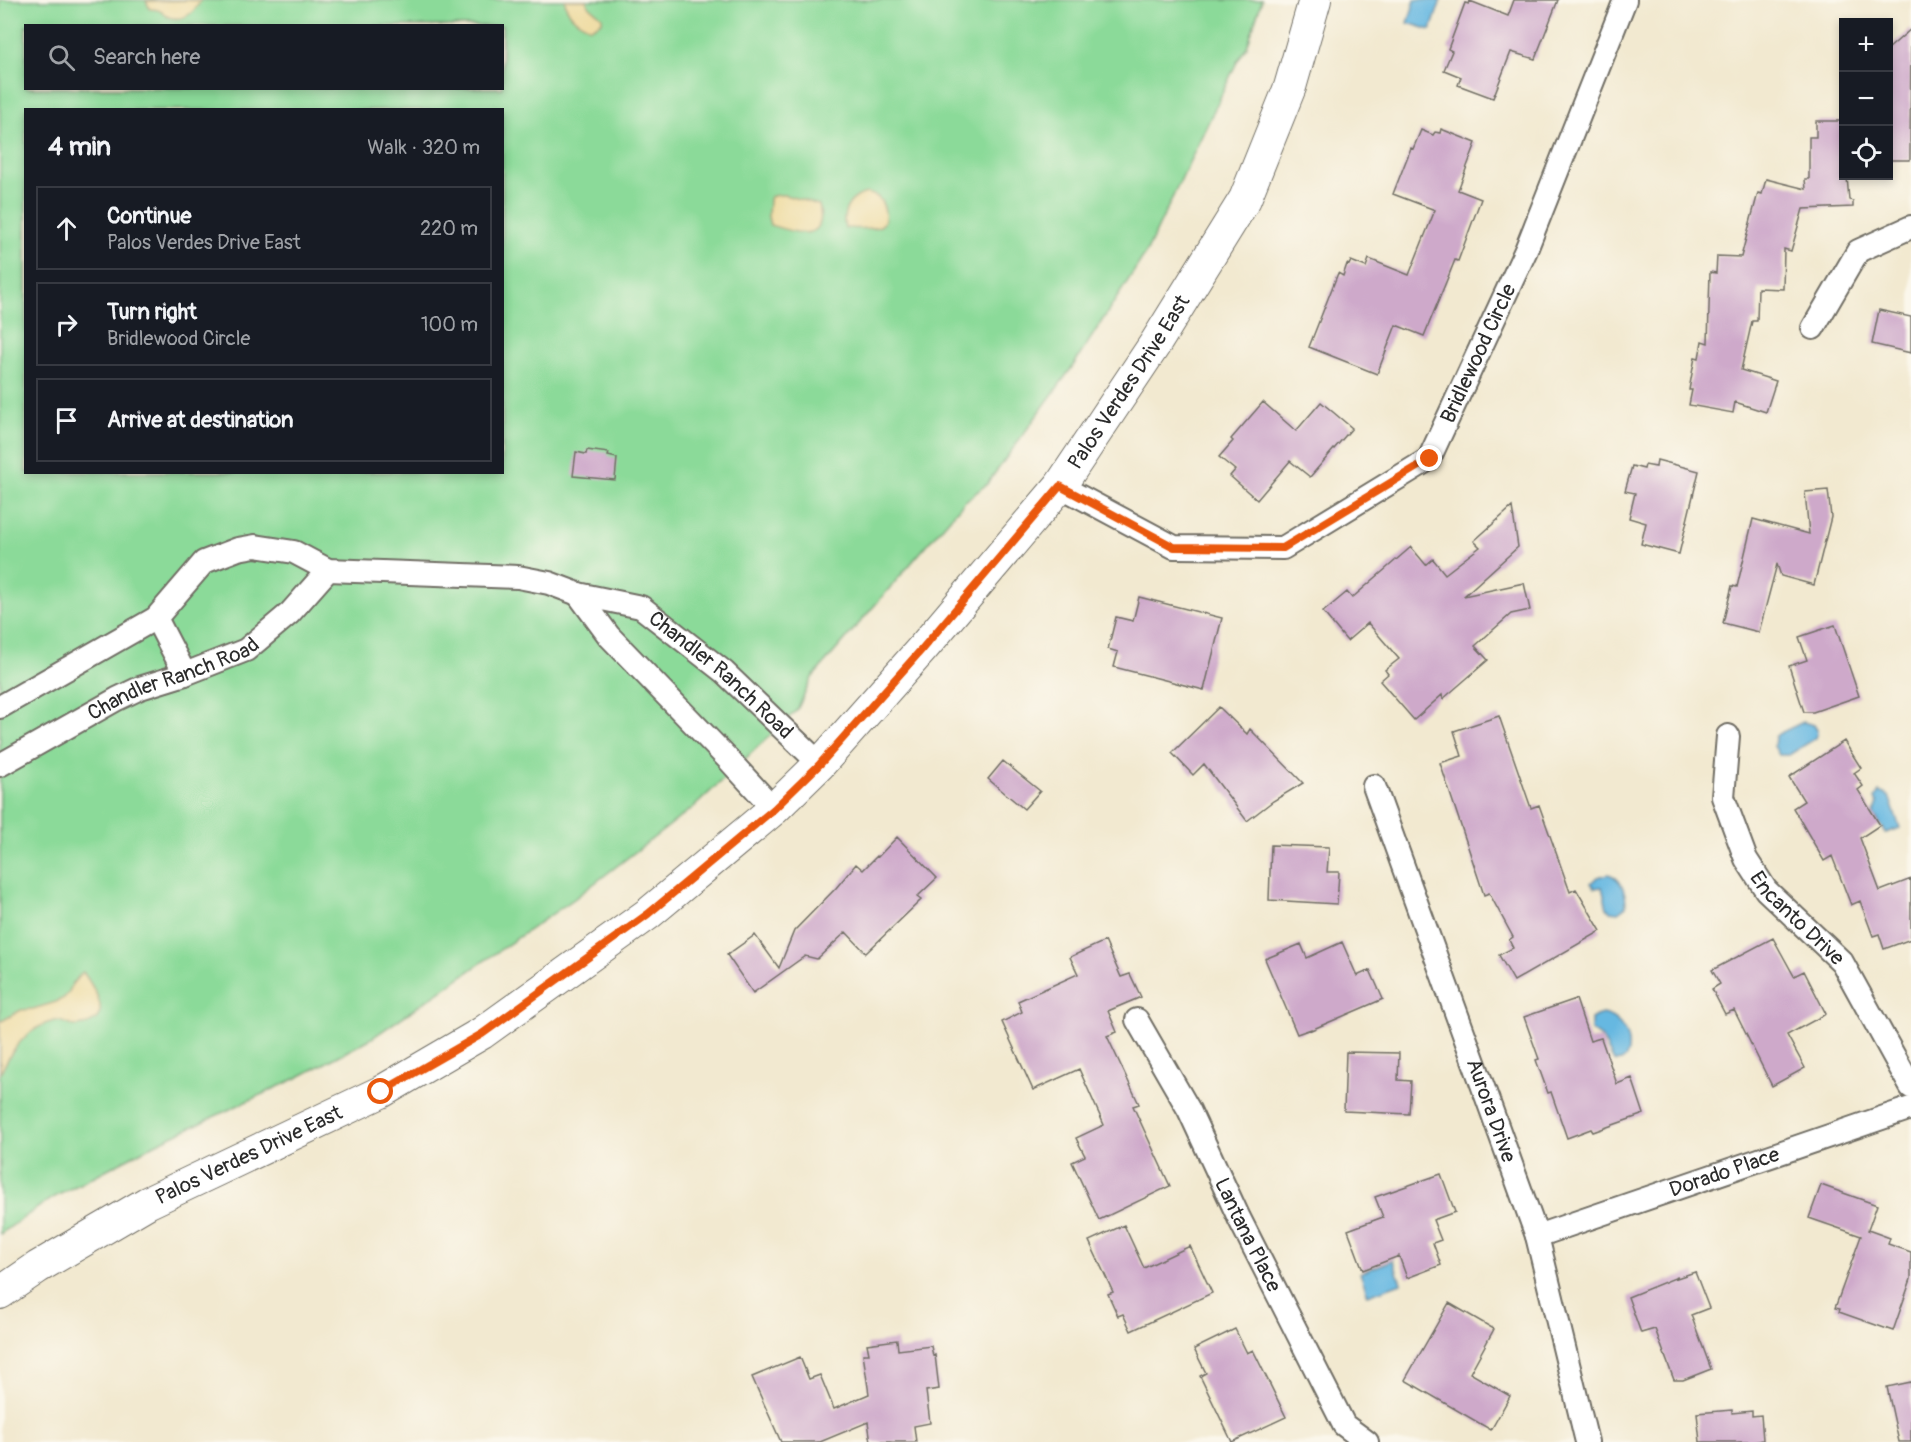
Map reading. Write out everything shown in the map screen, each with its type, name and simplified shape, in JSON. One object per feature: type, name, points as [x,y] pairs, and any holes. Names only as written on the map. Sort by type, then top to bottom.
[{"type":"main road","name":"Palos Verdes Drive East","points":[[0,1293],[38,1267],[147,1203],[381,1092],[482,1034],[648,914],[774,809],[820,764],[922,649],[1060,486],[1155,344],[1245,199],[1290,87],[1315,0]]},
{"type":"street","name":"Bridlewood Circle","points":[[1060,486],[1174,547],[1283,548],[1430,459],[1526,250],[1625,0]]},
{"type":"street","points":[[1813,328],[1858,251],[1911,227]]},
{"type":"street","name":"Chandler Ranch Road","points":[[0,707],[156,618],[204,562],[238,549],[255,546],[294,552],[328,570],[518,576],[549,583],[578,594],[641,607],[724,672],[820,764]]},
{"type":"street","name":"Chandler Ranch Road","points":[[0,765],[140,688],[185,674],[246,650],[290,613],[328,570]]},
{"type":"street","points":[[578,594],[609,636],[774,809]]},
{"type":"street","points":[[156,618],[185,674]]},
{"type":"street","name":"Encanto Drive","points":[[1728,736],[1723,797],[1746,859],[1766,890],[1842,962],[1911,1087]]},
{"type":"street","name":"Aurora Drive","points":[[1374,786],[1537,1236],[1587,1442]]},
{"type":"street","name":"Lantana Place","points":[[1137,1020],[1189,1110],[1239,1218],[1344,1425],[1367,1442]]},
{"type":"street","name":"Dorado Place","points":[[1537,1236],[1911,1108]]},
{"type":"green space","points":[[0,0],[1262,0],[1247,47],[1237,62],[1147,251],[1073,366],[987,484],[964,502],[812,678],[797,710],[695,806],[574,899],[372,1038],[299,1077],[157,1143],[49,1200],[0,1234]]},
{"type":"sand","points":[[201,0],[192,12],[179,18],[168,17],[159,10],[150,9],[146,1]]},
{"type":"sand","points":[[565,0],[586,0],[588,5],[602,17],[602,22],[591,28],[582,24],[570,14]]},
{"type":"sand","points":[[867,193],[876,196],[881,202],[885,211],[885,220],[880,226],[873,228],[845,228],[844,216],[848,206],[856,198]]},
{"type":"sand","points":[[778,195],[819,205],[821,218],[819,226],[814,231],[806,233],[770,225],[769,200],[770,197]]},
{"type":"sand","points":[[83,972],[98,997],[100,1012],[96,1019],[77,1026],[60,1021],[44,1024],[14,1049],[0,1075],[0,1022],[21,1010],[33,1009],[64,998],[72,984]]},
{"type":"water","points":[[1415,0],[1441,0],[1431,30],[1408,23]]},
{"type":"water","points":[[1803,722],[1814,725],[1817,730],[1816,738],[1789,755],[1779,755],[1774,746],[1775,737]]},
{"type":"water","points":[[1879,792],[1889,796],[1900,828],[1886,833],[1874,814],[1878,803],[1875,799]]},
{"type":"water","points":[[1609,874],[1620,883],[1625,896],[1626,906],[1618,912],[1607,908],[1602,887],[1595,888],[1591,883],[1597,877]]},
{"type":"water","points":[[1602,1014],[1620,1024],[1625,1033],[1628,1050],[1626,1057],[1621,1061],[1614,1061],[1602,1038],[1591,1030],[1591,1019]]},
{"type":"water","points":[[1393,1260],[1401,1283],[1368,1295],[1360,1273]]},
{"type":"building","points":[[1514,0],[1558,0],[1535,59],[1511,52],[1493,98],[1458,85],[1461,77],[1444,70],[1452,51],[1448,49],[1465,3],[1469,4],[1470,1],[1508,16]]},
{"type":"building","points":[[1911,29],[1910,160],[1893,160],[1893,45]]},
{"type":"building","points":[[1816,121],[1839,121],[1839,180],[1847,180],[1849,200],[1853,201],[1853,207],[1803,209],[1791,251],[1784,249],[1783,289],[1758,288],[1757,321],[1752,321],[1741,370],[1776,381],[1766,412],[1735,402],[1733,413],[1689,405],[1692,390],[1689,390],[1695,357],[1699,358],[1702,341],[1708,343],[1710,272],[1716,273],[1717,256],[1741,257],[1758,193],[1762,194],[1766,179],[1806,189],[1805,179],[1809,179],[1809,137],[1816,137]]},
{"type":"building","points":[[1441,129],[1476,143],[1458,190],[1481,199],[1458,261],[1455,260],[1424,336],[1396,325],[1377,374],[1309,347],[1338,273],[1343,276],[1347,264],[1349,265],[1351,261],[1366,267],[1369,259],[1409,275],[1435,210],[1393,194],[1411,148],[1413,149],[1421,130],[1433,135],[1435,132],[1440,133]]},
{"type":"building","points":[[1879,310],[1911,317],[1911,353],[1872,344]]},
{"type":"building","points":[[1263,402],[1296,431],[1321,402],[1352,428],[1310,477],[1290,461],[1257,500],[1230,476],[1235,470],[1219,457],[1233,441],[1231,439]]},
{"type":"building","points":[[587,450],[609,453],[608,456],[617,458],[615,480],[573,476],[576,452],[586,454]]},
{"type":"building","points":[[1657,460],[1699,471],[1679,554],[1641,544],[1646,523],[1629,518],[1635,493],[1625,491],[1632,466],[1644,469],[1645,465],[1656,467]]},
{"type":"building","points":[[1828,490],[1831,517],[1814,585],[1781,576],[1777,564],[1759,632],[1723,623],[1732,586],[1737,587],[1753,519],[1809,534],[1805,492]]},
{"type":"building","points":[[1512,507],[1518,547],[1464,596],[1524,583],[1530,610],[1511,614],[1475,646],[1488,660],[1443,699],[1442,695],[1414,720],[1380,681],[1388,674],[1385,670],[1399,659],[1368,623],[1347,641],[1323,612],[1347,592],[1352,598],[1411,547],[1426,565],[1433,559],[1445,574],[1480,547],[1474,541]]},
{"type":"building","points":[[1139,597],[1222,618],[1204,690],[1114,667],[1118,652],[1108,649],[1116,617],[1133,621]]},
{"type":"building","points":[[1835,625],[1859,696],[1813,712],[1804,712],[1789,666],[1807,660],[1799,637]]},
{"type":"building","points":[[1219,707],[1247,734],[1250,729],[1303,783],[1273,801],[1247,821],[1204,764],[1193,775],[1172,753]]},
{"type":"building","points":[[1499,716],[1531,808],[1539,805],[1570,892],[1576,889],[1601,931],[1514,981],[1499,955],[1513,948],[1509,940],[1513,937],[1489,893],[1484,895],[1440,763],[1462,756],[1454,731]]},
{"type":"building","points":[[1844,741],[1861,768],[1854,773],[1863,786],[1858,790],[1880,825],[1860,838],[1880,891],[1911,879],[1911,939],[1884,949],[1879,934],[1873,936],[1860,901],[1851,905],[1832,856],[1824,861],[1793,808],[1804,801],[1789,777]]},
{"type":"building","points":[[1003,761],[1040,791],[1024,809],[988,779]]},
{"type":"building","points":[[897,837],[937,878],[917,897],[921,900],[866,953],[846,932],[817,959],[805,956],[753,993],[727,955],[755,935],[779,968],[794,931],[856,864],[863,870]]},
{"type":"building","points":[[1271,845],[1329,847],[1327,872],[1339,872],[1337,904],[1269,900]]},
{"type":"building","points":[[1773,938],[1794,976],[1804,971],[1826,1014],[1787,1035],[1805,1068],[1772,1086],[1734,1010],[1725,1014],[1712,989],[1720,984],[1712,970]]},
{"type":"building","points":[[1105,941],[1121,977],[1130,974],[1141,997],[1108,1011],[1117,1032],[1107,1036],[1139,1104],[1133,1106],[1170,1186],[1099,1220],[1072,1162],[1085,1156],[1076,1138],[1104,1125],[1079,1069],[1033,1090],[1002,1022],[1022,1012],[1018,1001],[1078,974],[1070,957]]},
{"type":"building","points":[[1342,942],[1357,976],[1370,970],[1383,999],[1297,1034],[1265,959],[1301,944],[1307,958]]},
{"type":"building","points":[[1576,999],[1590,1041],[1601,1038],[1617,1084],[1632,1078],[1644,1114],[1593,1132],[1591,1129],[1567,1138],[1551,1092],[1548,1093],[1536,1060],[1539,1059],[1524,1017]]},
{"type":"building","points":[[1346,1052],[1399,1053],[1398,1080],[1411,1081],[1409,1114],[1344,1111]]},
{"type":"building","points":[[1441,1174],[1455,1212],[1433,1220],[1441,1240],[1433,1243],[1441,1265],[1407,1278],[1399,1256],[1363,1270],[1348,1230],[1383,1217],[1375,1197]]},
{"type":"building","points":[[1821,1185],[1877,1205],[1868,1230],[1890,1238],[1888,1244],[1911,1252],[1911,1279],[1893,1331],[1839,1312],[1840,1309],[1835,1308],[1861,1236],[1809,1218]]},
{"type":"building","points":[[1124,1225],[1144,1268],[1190,1246],[1212,1293],[1131,1331],[1123,1314],[1118,1316],[1108,1294],[1113,1292],[1089,1241]]},
{"type":"building","points":[[1695,1272],[1709,1308],[1691,1315],[1711,1369],[1683,1380],[1674,1380],[1655,1329],[1641,1333],[1628,1297]]},
{"type":"building","points":[[1449,1303],[1494,1329],[1470,1373],[1510,1396],[1491,1430],[1405,1380]]},
{"type":"building","points":[[1235,1329],[1247,1353],[1253,1350],[1286,1417],[1232,1442],[1200,1376],[1206,1373],[1194,1349]]},
{"type":"building","points":[[897,1340],[898,1350],[931,1346],[933,1356],[935,1355],[939,1389],[926,1391],[930,1423],[914,1426],[916,1442],[871,1442],[868,1422],[820,1442],[781,1442],[752,1377],[800,1357],[809,1379],[820,1375],[834,1409],[869,1394],[863,1354],[869,1354],[867,1344]]},
{"type":"building","points":[[1911,1382],[1911,1442],[1899,1442],[1887,1387]]},
{"type":"building","points":[[1732,1410],[1732,1413],[1752,1411],[1752,1416],[1761,1415],[1763,1440],[1700,1442],[1697,1413]]},
{"type":"route","points":[[381,1092],[482,1034],[648,914],[774,809],[820,764],[922,649],[1060,486],[1174,547],[1283,548],[1430,459]]}]
